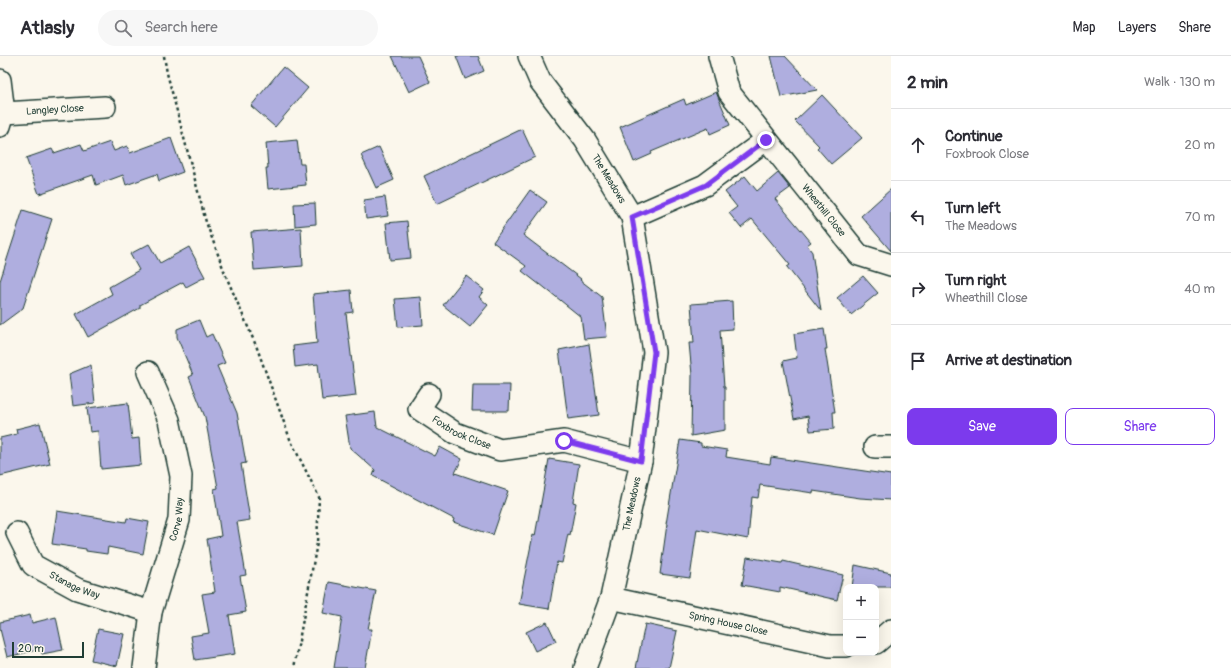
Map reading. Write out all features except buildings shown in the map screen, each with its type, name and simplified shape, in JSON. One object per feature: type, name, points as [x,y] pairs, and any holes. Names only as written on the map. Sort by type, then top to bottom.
[{"type":"street","name":"The Meadows","points":[[529,56],[540,81],[585,140],[632,217],[654,352],[641,461],[611,598],[585,668]]},
{"type":"street","name":"Wheathill Close","points":[[719,56],[729,92],[859,255],[891,266]]},
{"type":"street","points":[[0,80],[2,120]]},
{"type":"street","name":"Langley Close","points":[[2,120],[105,107]]},
{"type":"street","points":[[632,217],[706,185],[766,140]]},
{"type":"street","name":"Corve Way","points":[[144,668],[151,612],[180,520],[181,476],[169,420],[148,372]]},
{"type":"street","name":"Foxbrook Close","points":[[429,394],[419,409],[455,433],[500,450],[564,441],[641,461]]},
{"type":"street","name":"Stanage Way","points":[[17,533],[33,565],[77,589],[151,612]]},
{"type":"street","name":"Spring House Close","points":[[611,598],[830,646],[843,646]]},
{"type":"street","points":[[879,640],[891,630]]},
{"type":"path","points":[[164,56],[167,73],[206,222],[226,276],[257,348],[290,439],[319,497],[317,543],[294,668]]},
{"type":"route","points":[[564,441],[641,461],[654,352],[632,217],[706,185],[766,140]]}]
